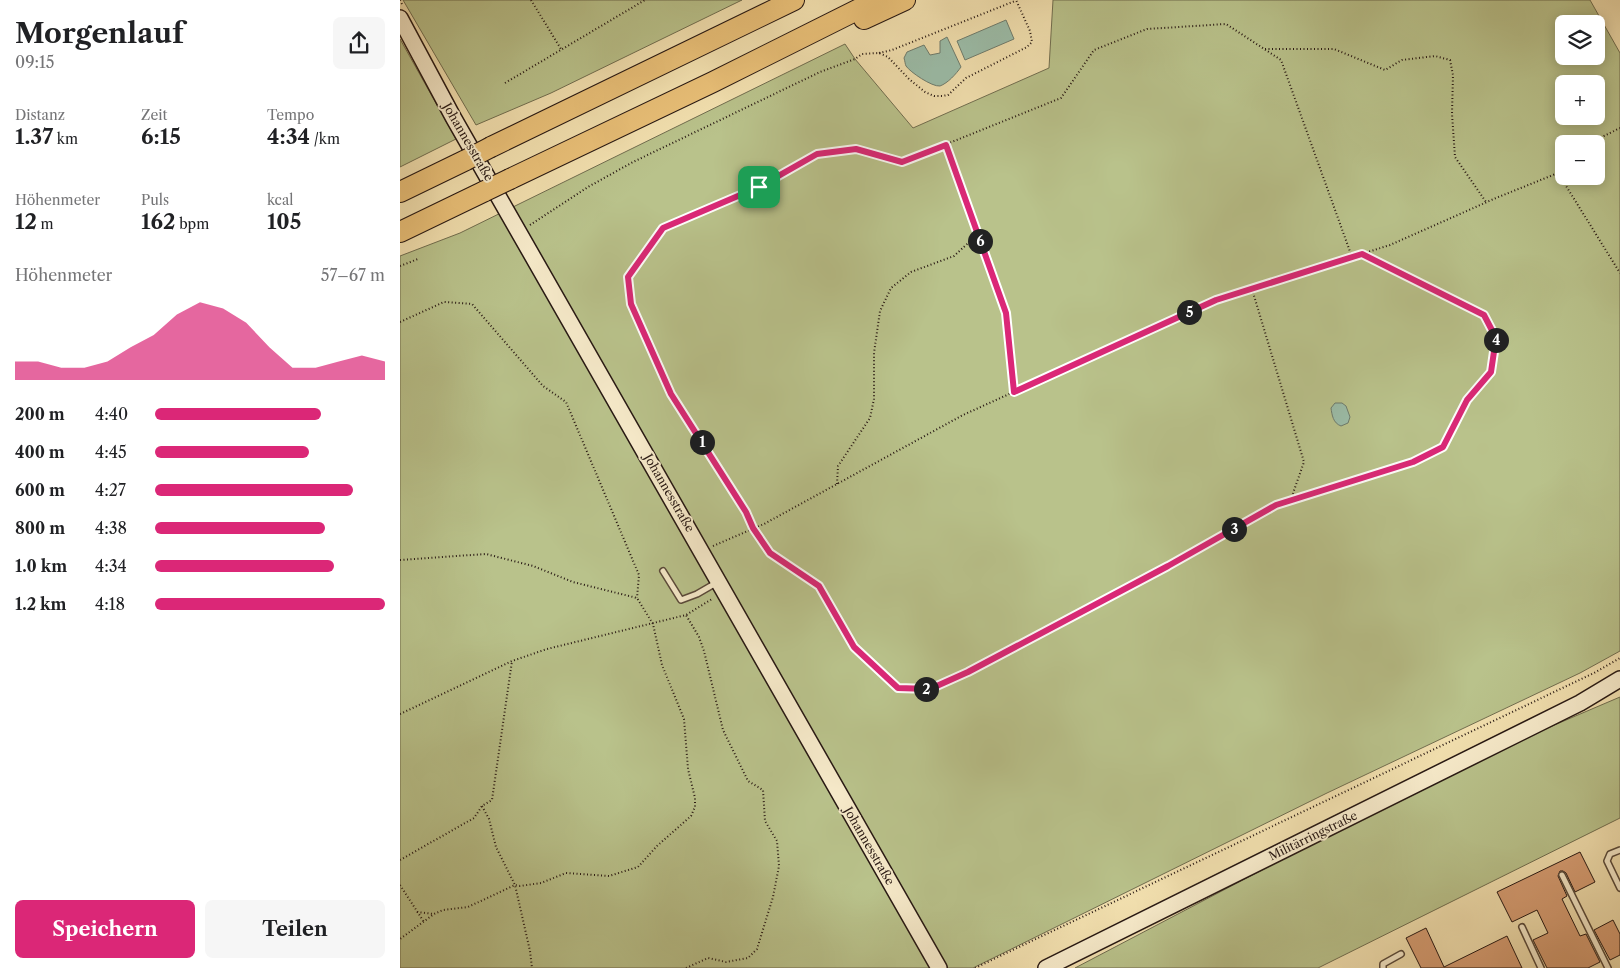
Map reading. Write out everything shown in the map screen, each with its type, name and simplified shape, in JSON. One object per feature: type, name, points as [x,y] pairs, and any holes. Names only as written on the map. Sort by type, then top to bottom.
[{"type":"highway","points":[[400,192],[794,0]]},
{"type":"highway","points":[[400,232],[727,75],[877,0]]},
{"type":"highway","points":[[727,75],[740,76],[905,0]]},
{"type":"main road","name":"Johannesstraße","points":[[400,18],[453,117],[702,551],[934,964]]},
{"type":"main road","name":"Militärringstraße","points":[[1046,968],[1580,703],[1620,679]]},
{"type":"main road","name":"Militärringstraße","points":[[1580,703],[1620,688]]},
{"type":"lane","points":[[663,571],[681,600],[721,585]]},
{"type":"lane","points":[[1620,850],[1610,854],[1607,861],[1620,888]]},
{"type":"lane","points":[[1562,875],[1608,968]]},
{"type":"lane","points":[[1522,927],[1541,968]]},
{"type":"lane","points":[[1382,968],[1383,964],[1401,954]]},
{"type":"path","points":[[530,0],[562,50]]},
{"type":"path","points":[[505,83],[645,0]]},
{"type":"path","points":[[519,230],[633,162],[820,72],[855,59],[862,54],[892,50],[1016,0],[1030,32],[1032,42],[1027,47],[966,78],[948,94],[942,96],[934,96],[925,92],[909,79],[888,57],[879,53]]},
{"type":"path","points":[[1352,257],[1281,60],[1226,24],[1147,29],[1094,50],[1061,98],[902,162],[856,149],[817,154],[759,187],[663,228],[628,277],[631,304],[671,394],[770,553],[819,586],[854,647],[898,688],[930,689],[968,672],[1160,571],[1276,505],[1413,462],[1443,447],[1467,400],[1491,372],[1496,338],[1484,315],[1362,254]]},
{"type":"path","points":[[1264,49],[1334,49],[1385,70],[1402,60],[1435,56],[1450,60],[1453,75],[1452,114],[1455,157],[1486,202]]},
{"type":"path","points":[[1605,136],[1620,128]]},
{"type":"path","points":[[946,145],[1006,313],[1014,392]]},
{"type":"path","points":[[702,551],[753,528],[963,415],[1216,300],[1390,245],[1486,202],[1555,174]]},
{"type":"path","points":[[1565,185],[1620,273]]},
{"type":"path","points":[[837,484],[838,466],[870,418],[874,399],[874,353],[880,311],[891,288],[911,272],[954,256],[978,234]]},
{"type":"path","points":[[400,266],[418,259]]},
{"type":"path","points":[[1252,289],[1304,462],[1290,500]]},
{"type":"path","points":[[400,322],[444,302],[472,304],[543,386],[566,402],[638,575],[637,598],[652,624],[662,665],[684,719],[688,769],[695,798],[695,807],[691,816],[657,846],[638,868],[609,876],[566,873],[541,883],[515,885],[468,906],[443,910],[434,914],[400,939]]},
{"type":"path","points":[[400,560],[486,554],[533,566],[573,582],[637,598]]},
{"type":"path","points":[[400,714],[512,661],[547,649],[686,614],[711,600],[721,585]]},
{"type":"path","points":[[686,614],[699,637],[704,651],[723,730],[748,781],[763,790],[765,821],[777,841],[779,866],[774,897],[757,949],[748,958],[726,962],[708,958],[686,968]]},
{"type":"path","points":[[975,968],[1594,673],[1620,658]]},
{"type":"path","points":[[400,860],[474,818],[482,806],[492,800],[512,661]]},
{"type":"path","points":[[482,806],[489,819],[496,847],[515,885],[532,968]]},
{"type":"path","points":[[400,885],[424,922]]},
{"type":"path","points":[[417,912],[434,914]]},
{"type":"green space","points":[[403,0],[742,0],[551,93],[476,125]]},
{"type":"green space","points":[[1053,0],[1590,0],[1598,15],[1555,15],[1555,65],[1605,65],[1605,26],[1620,53],[1620,651],[1580,673],[1327,793],[973,968],[400,968],[400,256],[460,233],[845,44],[855,59],[913,128],[1049,68]]},
{"type":"green space","points":[[400,39],[456,139],[400,167]]},
{"type":"green space","points":[[1620,697],[1620,818],[1318,968],[1075,968],[1279,861],[1545,729]]},
{"type":"shaded area","points":[[1006,20],[1014,39],[965,60],[957,41]]},
{"type":"shaded area","points":[[947,37],[961,67],[946,83],[936,86],[908,69],[904,58],[907,52],[924,45],[930,55],[940,53],[940,41]]},
{"type":"shaded area","points":[[1335,403],[1342,403],[1346,406],[1350,417],[1348,423],[1341,426],[1335,421],[1331,408]]},
{"type":"building","points":[[1580,852],[1595,882],[1575,892],[1566,873],[1560,871],[1558,876],[1567,896],[1562,899],[1580,936],[1586,934],[1600,962],[1588,968],[1547,968],[1533,940],[1548,933],[1537,910],[1512,922],[1497,892]]},
{"type":"building","points":[[1613,920],[1620,934],[1620,955],[1610,960],[1594,930]]},
{"type":"building","points":[[1426,928],[1444,967],[1507,936],[1522,968],[1421,968],[1406,938]]},
{"type":"route","points":[[946,145],[1006,313],[1014,392],[1216,300],[1362,254],[1484,315],[1496,338],[1491,372],[1467,400],[1443,447],[1413,462],[1276,505],[1168,566],[968,672],[930,689],[898,688],[854,647],[819,586],[770,553],[671,394],[631,304],[628,277],[663,228],[759,187],[817,154],[856,149],[902,162],[946,145]]}]
